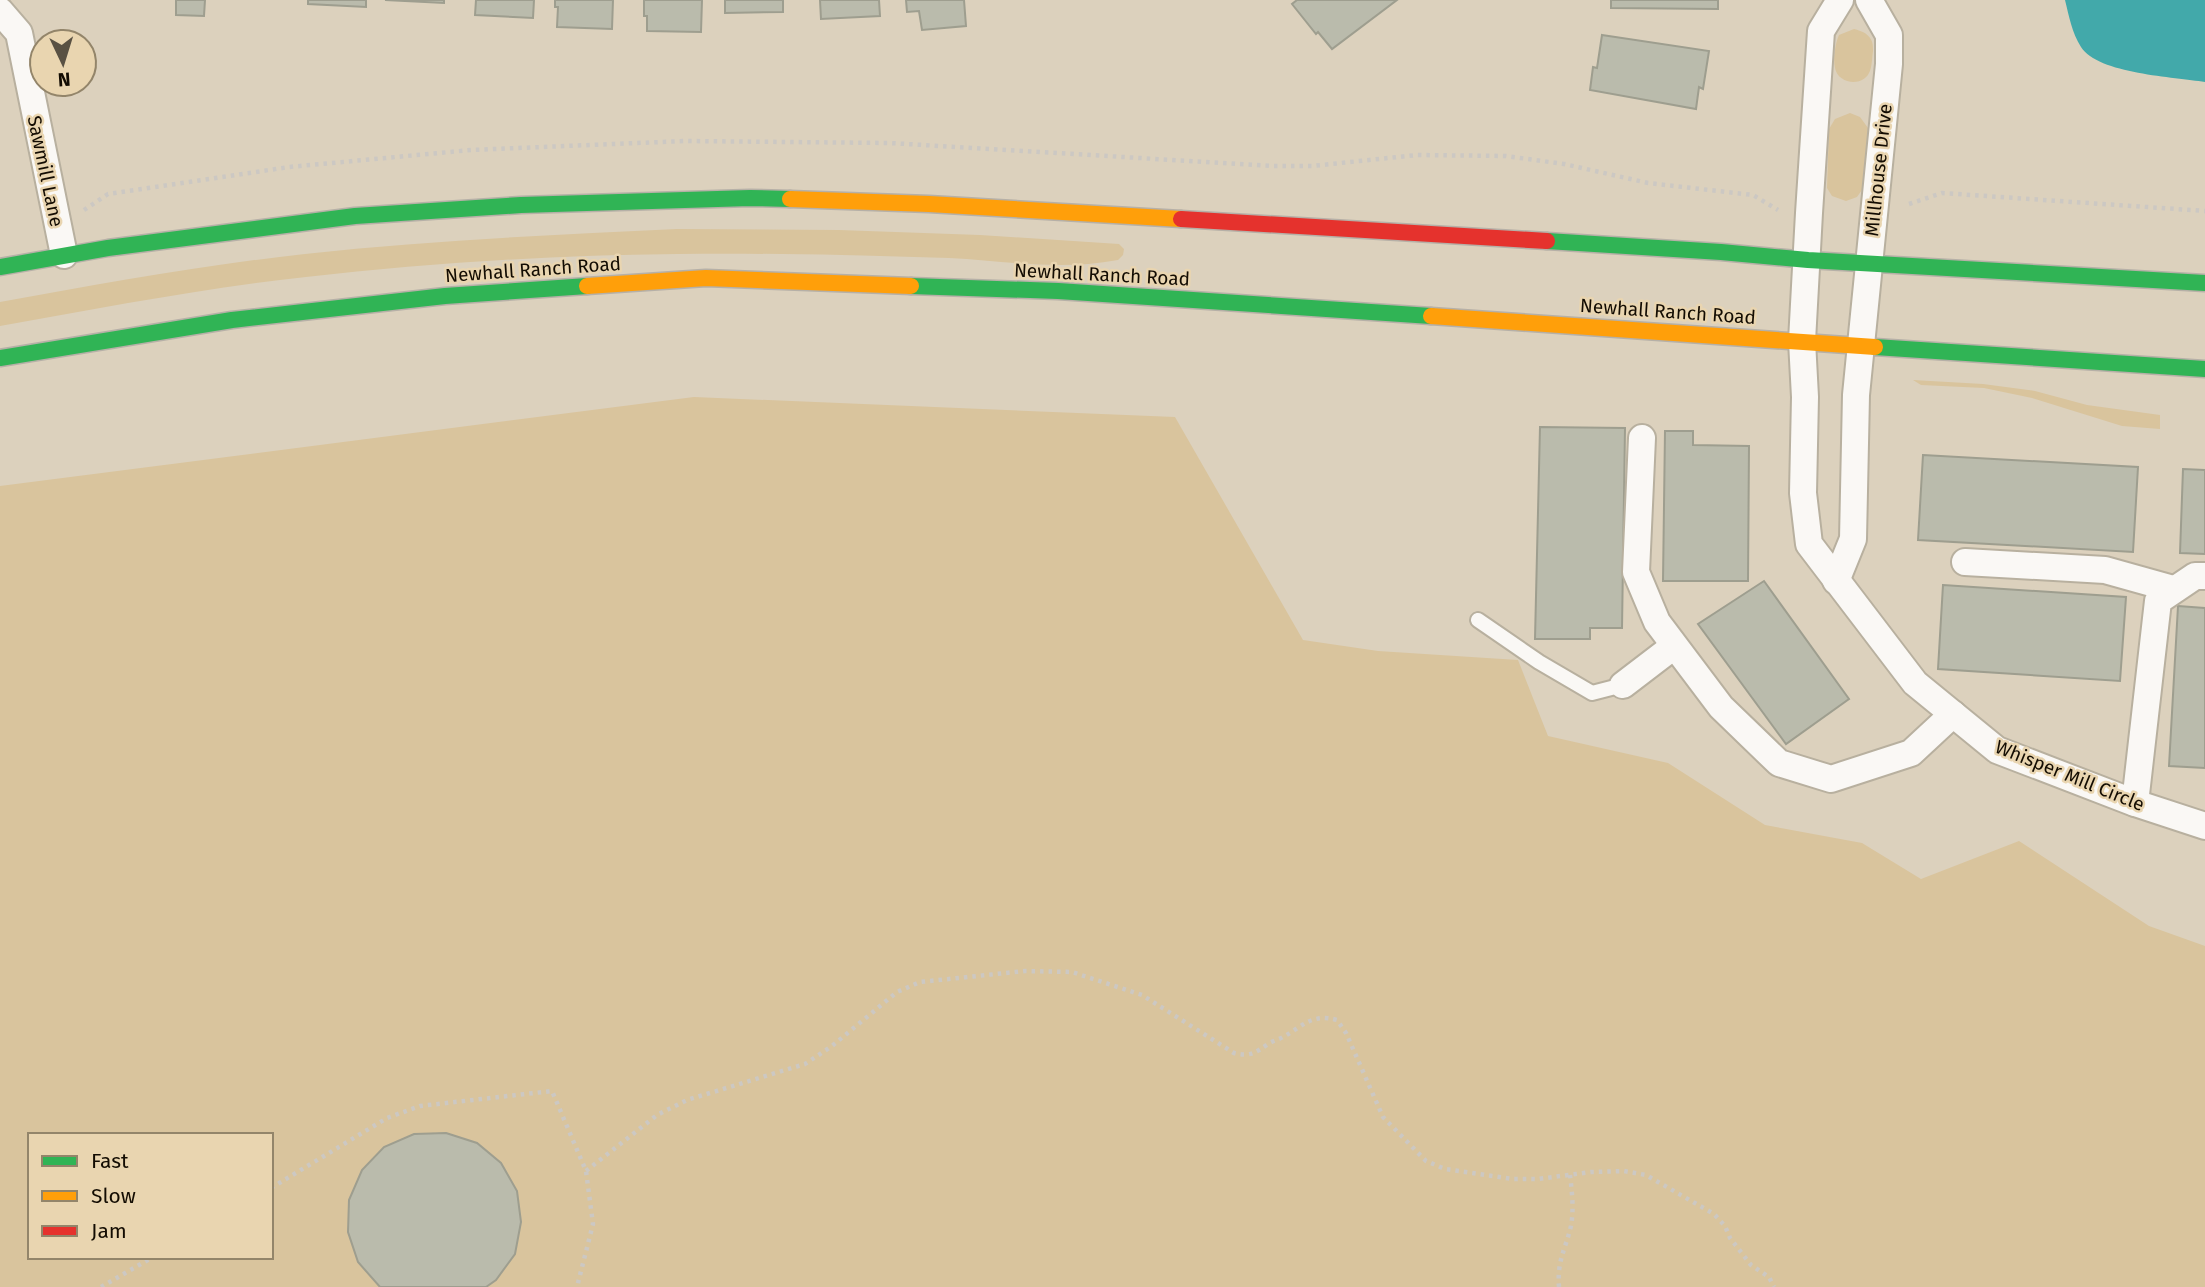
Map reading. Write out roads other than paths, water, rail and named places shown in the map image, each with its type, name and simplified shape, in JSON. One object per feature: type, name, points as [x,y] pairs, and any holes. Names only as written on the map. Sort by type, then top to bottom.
[{"type":"main road","points":[[0,267],[355,216],[521,205],[750,198],[929,204],[2205,283]]},
{"type":"main road","name":"Newhall Ranch Road","points":[[0,358],[232,320],[431,297],[706,278],[1058,291],[2205,369]]},
{"type":"street","points":[[1802,341],[1821,31],[1840,0]]},
{"type":"street","name":"Millhouse Drive","points":[[1860,345],[1884,116],[1889,35],[1869,0]]},
{"type":"street","name":"Sawmill Lane","points":[[0,11],[19,33],[64,256]]},
{"type":"street","name":"Whisper Mill Circle","points":[[1802,341],[1805,397],[1803,493],[1809,544],[1915,683],[1997,750],[2135,803],[2205,826]]},
{"type":"street","points":[[1836,581],[1853,539],[1853,435],[1860,345]]},
{"type":"street","points":[[1642,438],[1636,572],[1657,622],[1721,708],[1779,763],[1831,779],[1911,753],[1953,714]]},
{"type":"street","points":[[1965,562],[2105,570],[2174,589]]},
{"type":"street","points":[[2135,803],[2158,601],[2195,576],[2205,576]]},
{"type":"street","points":[[1623,685],[1674,646]]},
{"type":"lane","points":[[1478,620],[1539,662],[1592,693],[1623,685]]},
{"type":"water","points":[[2065,0],[2205,0],[2205,82],[2120,69],[2090,56],[2075,36]]}]
